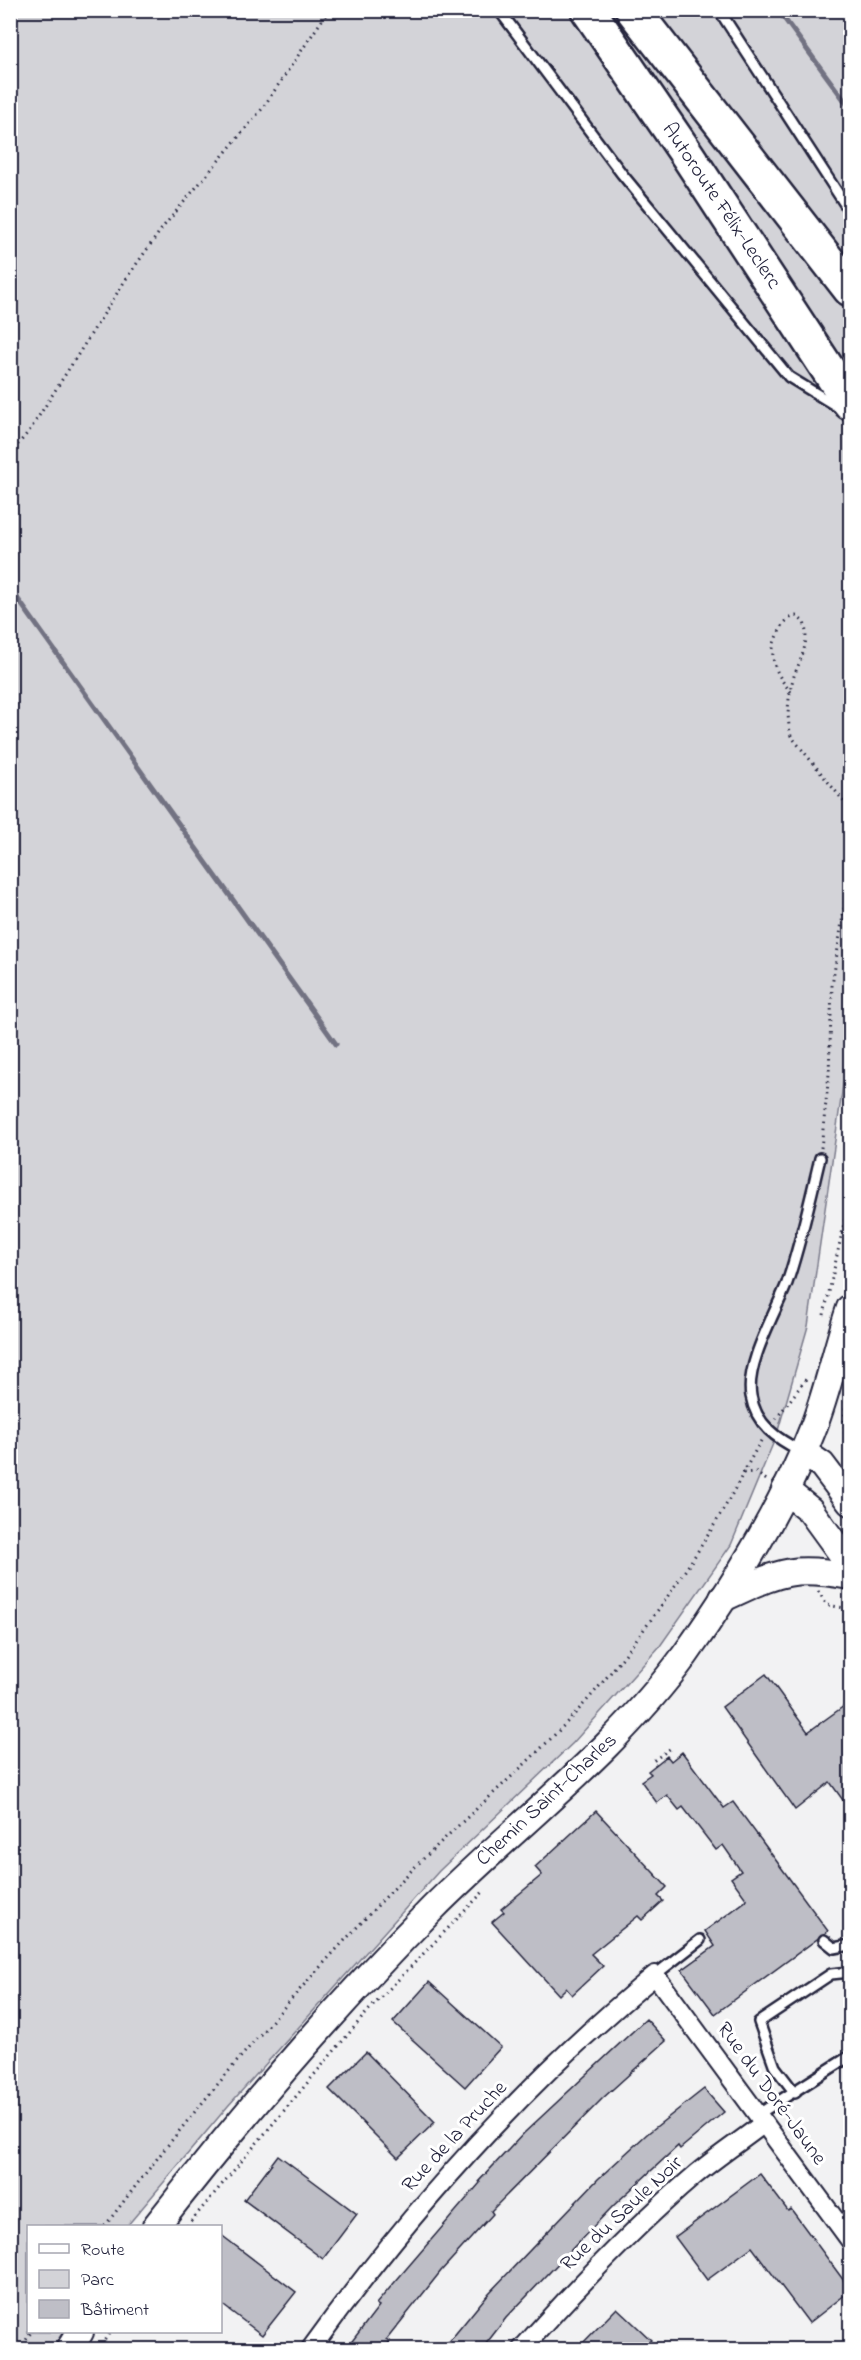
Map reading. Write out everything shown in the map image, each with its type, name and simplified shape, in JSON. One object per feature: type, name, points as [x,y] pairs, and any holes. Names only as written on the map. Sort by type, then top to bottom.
[{"type":"highway","name":"Autoroute Félix-Leclerc","points":[[588,10],[670,128],[850,403]]},
{"type":"highway","name":"Autoroute Félix-Leclerc","points":[[633,10],[850,289]]},
{"type":"main road","name":"Chemin Saint-Charles","points":[[157,2225],[356,1987],[432,1908],[639,1712],[684,1656],[723,1598],[777,1487],[803,1452],[828,1388],[843,1309]]},
{"type":"main road","points":[[803,1452],[822,1466],[850,1502]]},
{"type":"main road","points":[[777,1487],[805,1504],[850,1565]]},
{"type":"main road","points":[[723,1598],[792,1570],[819,1570],[850,1576]]},
{"type":"main road","points":[[69,2349],[79,2333]]},
{"type":"street","name":"Rue du Doré-Jaune","points":[[655,1975],[850,2240]]},
{"type":"street","name":"Rue de la Pruche","points":[[310,2349],[372,2265],[454,2168],[581,2039],[655,1975]]},
{"type":"street","name":"Rue du Saule Noir","points":[[521,2349],[578,2286],[638,2226],[761,2119]]},
{"type":"lane","points":[[498,10],[622,174],[789,377],[850,415]]},
{"type":"lane","points":[[719,10],[850,212]]},
{"type":"lane","points":[[803,1452],[773,1436],[768,1430],[757,1414],[751,1396],[751,1384],[754,1368],[787,1282],[820,1158]]},
{"type":"lane","points":[[655,1975],[700,1940]]},
{"type":"lane","points":[[824,1940],[834,1948],[850,1945]]},
{"type":"lane","points":[[795,2093],[775,2067],[759,2022],[831,1974],[850,1972]]},
{"type":"lane","points":[[761,2119],[850,2056]]},
{"type":"path","points":[[10,454],[30,430],[128,276],[163,227],[194,188],[235,145],[329,10]]},
{"type":"path","points":[[791,692],[774,664],[772,644],[784,623],[795,616],[804,622],[807,637],[791,692],[788,712],[791,736],[850,809]]},
{"type":"path","points":[[820,1158],[829,1074],[832,986],[850,871]]},
{"type":"path","points":[[843,1309],[850,1196]]},
{"type":"path","points":[[770,1427],[808,1373]]},
{"type":"path","points":[[846,1448],[844,1421],[848,1394]]},
{"type":"path","name":"Chemin Saint-Charles","points":[[106,2225],[149,2169],[314,1971],[423,1859],[550,1740],[596,1690],[680,1580],[765,1434]]},
{"type":"path","points":[[743,1473],[755,1472],[777,1487]]},
{"type":"path","points":[[818,1589],[827,1605],[850,1609]]},
{"type":"path","points":[[656,1765],[653,1761],[671,1748]]},
{"type":"path","name":"Chemin Saint-Charles","points":[[188,2225],[367,2012],[488,1887]]},
{"type":"path","points":[[20,2349],[30,2333]]},
{"type":"path","points":[[98,2349],[109,2333]]},
{"type":"green space","points":[[11,11],[850,11],[850,1037],[808,1326],[777,1434],[731,1545],[660,1646],[573,1743],[439,1871],[228,2106],[128,2225],[27,2225],[27,2333],[62,2333],[52,2349],[11,2350]]},
{"type":"building","points":[[766,1674],[808,1732],[844,1706],[850,1715],[850,1810],[830,1782],[795,1810],[722,1707]]},
{"type":"building","points":[[682,1752],[724,1808],[733,1802],[828,1931],[715,2014],[682,1970],[715,1946],[705,1931],[747,1900],[731,1878],[741,1871],[723,1845],[716,1850],[683,1807],[679,1810],[667,1795],[657,1803],[641,1781],[651,1774],[648,1771],[667,1756],[671,1761]]},
{"type":"building","points":[[596,1811],[667,1887],[658,1896],[663,1901],[642,1920],[638,1916],[591,1954],[603,1966],[572,1995],[566,1988],[559,1995],[492,1922],[504,1912],[501,1909],[542,1875],[535,1867]]},
{"type":"building","points":[[429,1982],[501,2047],[465,2087],[393,2022]]},
{"type":"building","points":[[646,2019],[666,2041],[603,2098],[491,2211],[493,2214],[441,2271],[387,2339],[390,2341],[384,2349],[346,2349],[379,2306],[376,2304],[480,2183],[479,2181],[524,2133]]},
{"type":"building","points":[[366,2052],[435,2122],[398,2158],[329,2089]]},
{"type":"building","points":[[704,2089],[724,2112],[680,2149],[678,2146],[613,2206],[506,2318],[482,2349],[443,2349],[489,2293],[598,2179],[647,2134]]},
{"type":"building","points":[[278,2155],[357,2214],[323,2259],[244,2200]]},
{"type":"building","points":[[760,2174],[788,2211],[791,2209],[850,2289],[809,2323],[752,2247],[707,2280],[675,2237]]},
{"type":"building","points":[[222,2236],[296,2292],[262,2335],[222,2305]]},
{"type":"building","points":[[617,2308],[651,2340],[642,2349],[577,2349]]},
{"type":"waterway","points":[[778,10],[850,108]]},
{"type":"waterway","points":[[10,588],[336,1044]]}]
